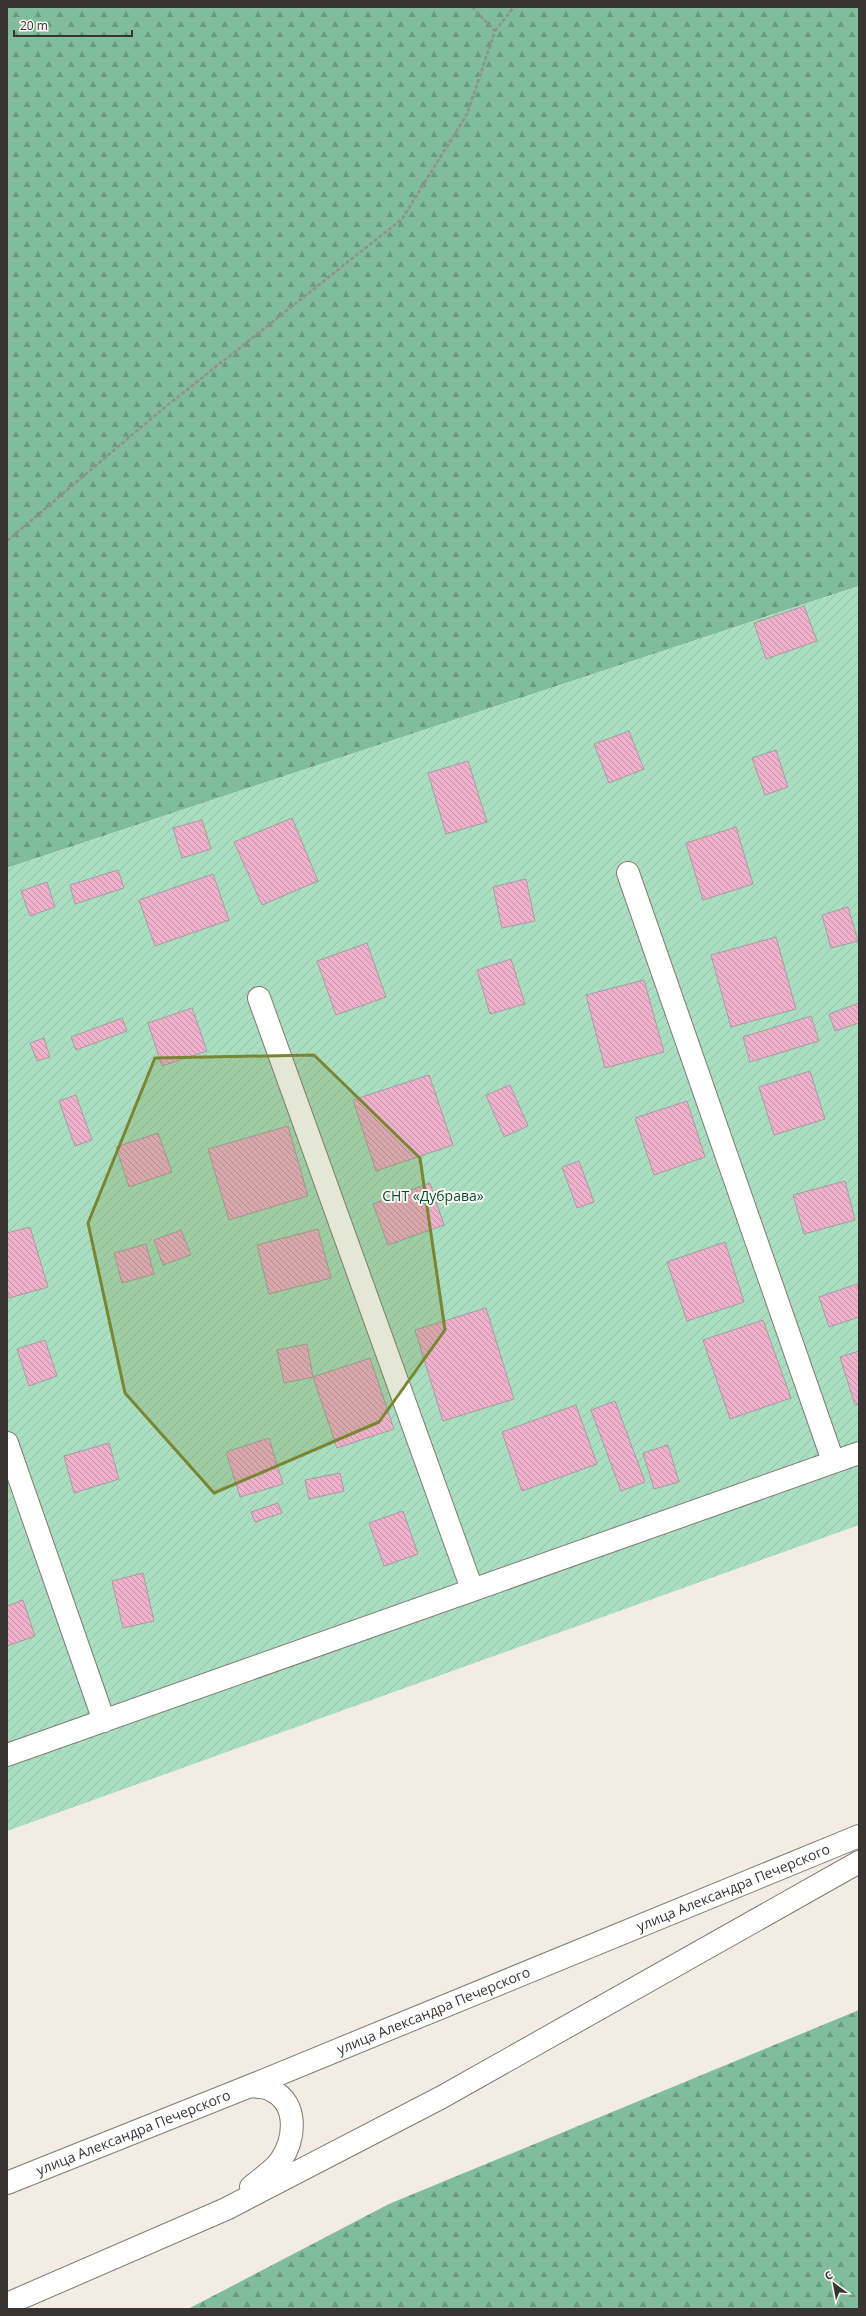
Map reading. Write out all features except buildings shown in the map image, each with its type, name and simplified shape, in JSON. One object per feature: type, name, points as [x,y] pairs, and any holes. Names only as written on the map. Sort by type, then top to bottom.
[{"type":"street","points":[[628,873],[833,1461]]},
{"type":"street","points":[[259,998],[472,1589]]},
{"type":"street","points":[[7,1443],[104,1720]]},
{"type":"street","points":[[7,1755],[859,1453]]},
{"type":"street","name":"улица Александра Печерского","points":[[7,2183],[250,2086],[859,1836]]},
{"type":"street","points":[[7,2304],[226,2209],[442,2097],[859,1862]]},
{"type":"street","points":[[226,2209],[281,2161],[291,2140],[292,2118],[286,2101],[271,2090],[250,2086]]},
{"type":"path","points":[[472,7],[495,31]]},
{"type":"path","points":[[7,541],[159,412],[402,219],[467,114],[495,31],[514,7]]},
{"type":"highlighted area","points":[[314,1055],[420,1158],[445,1330],[379,1422],[214,1493],[125,1393],[88,1223],[155,1058]]},
{"type":"green space","points":[[7,7],[859,7],[859,586],[7,868]]},
{"type":"green space","name":"СНТ «Дубрава»","points":[[859,586],[859,1525],[7,1831],[7,868]]},
{"type":"green space","points":[[859,2010],[859,2309],[188,2309],[389,2204]]}]
